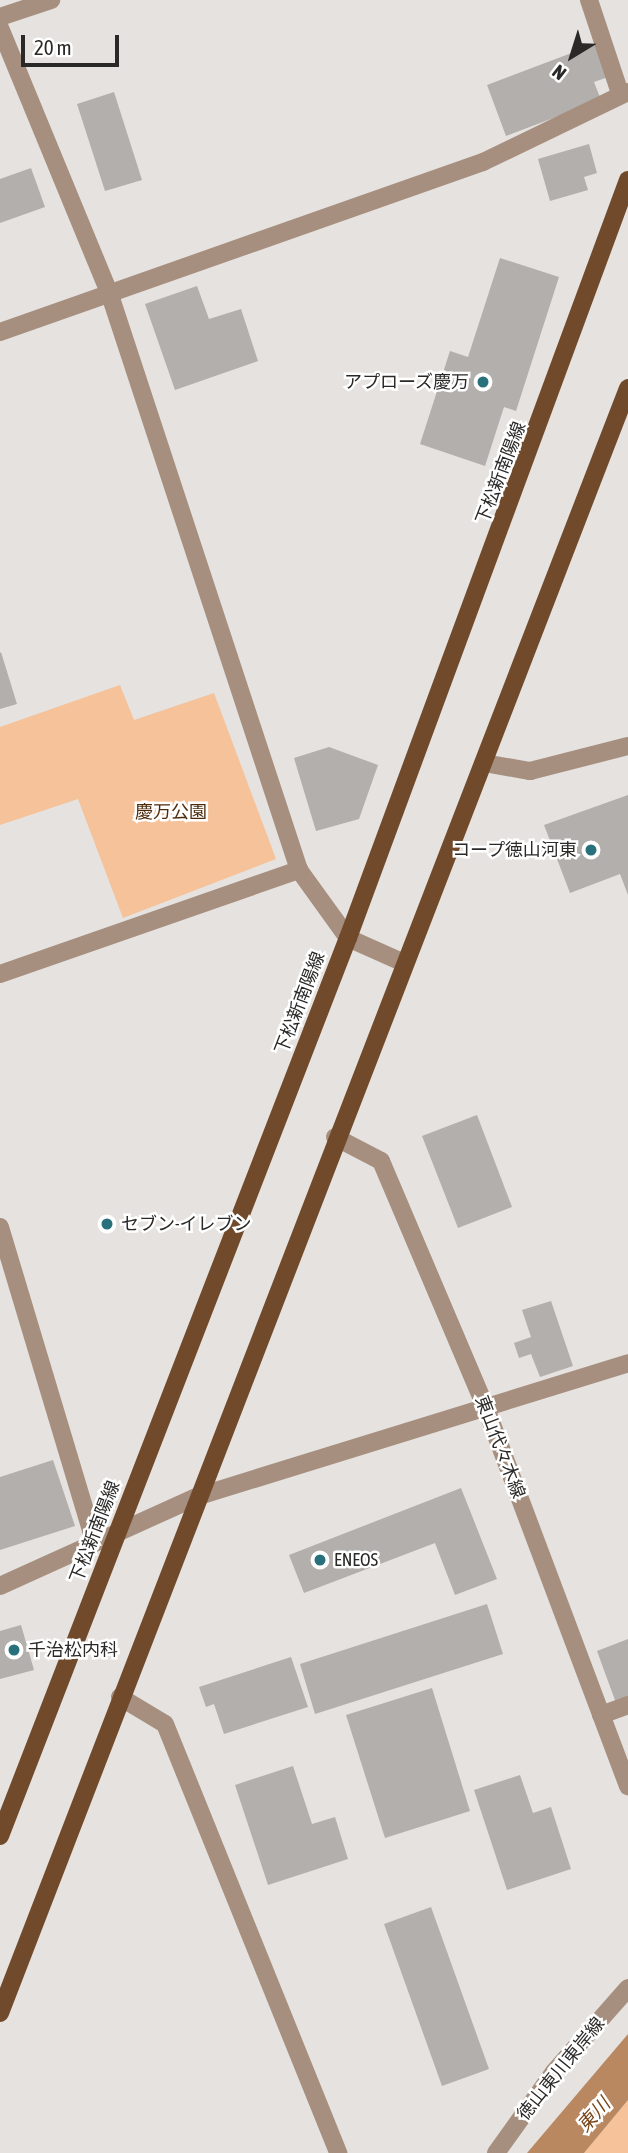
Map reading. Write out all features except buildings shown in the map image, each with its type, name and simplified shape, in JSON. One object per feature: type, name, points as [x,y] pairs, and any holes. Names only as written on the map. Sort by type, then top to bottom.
[{"type":"main road","name":"下松新南陽線","points":[[0,1836],[348,938],[628,180]]},
{"type":"main road","points":[[0,2013],[402,962],[484,763],[628,388]]},
{"type":"street","points":[[0,17],[51,0]]},
{"type":"street","points":[[0,332],[483,162],[624,93],[589,0]]},
{"type":"street","points":[[0,28],[109,292],[299,870],[348,938],[402,962]]},
{"type":"street","points":[[484,763],[530,771],[628,746]]},
{"type":"street","points":[[0,974],[299,870]]},
{"type":"street","name":"東山代々木線","points":[[335,1136],[382,1161],[486,1411],[628,1786]]},
{"type":"street","points":[[0,1227],[94,1540]]},
{"type":"street","points":[[0,1586],[94,1540],[116,1536],[196,1497],[486,1411],[628,1363]]},
{"type":"street","points":[[121,1697],[166,1724],[338,2153]]},
{"type":"street","points":[[601,1715],[628,1706]]},
{"type":"street","name":"徳山東川東岸線","points":[[496,2153],[554,2072],[628,1988]]},
{"type":"green space","name":"慶万公園","points":[[120,685],[134,720],[214,693],[276,859],[123,918],[78,799],[0,825],[0,727]]},
{"type":"green space","points":[[628,2100],[628,2153],[584,2153]]},
{"type":"water","name":"東川","points":[[628,2034],[628,2100],[584,2153],[527,2153]]},
{"type":"place","name":"アプローズ慶万","points":[[483,382]]},
{"type":"place","name":"コープ徳山河東","points":[[591,850]]},
{"type":"place","name":"セブン-イレブン","points":[[107,1224]]},
{"type":"place","name":"ENEOS","points":[[320,1560]]},
{"type":"place","name":"千治松内科","points":[[14,1650]]}]
